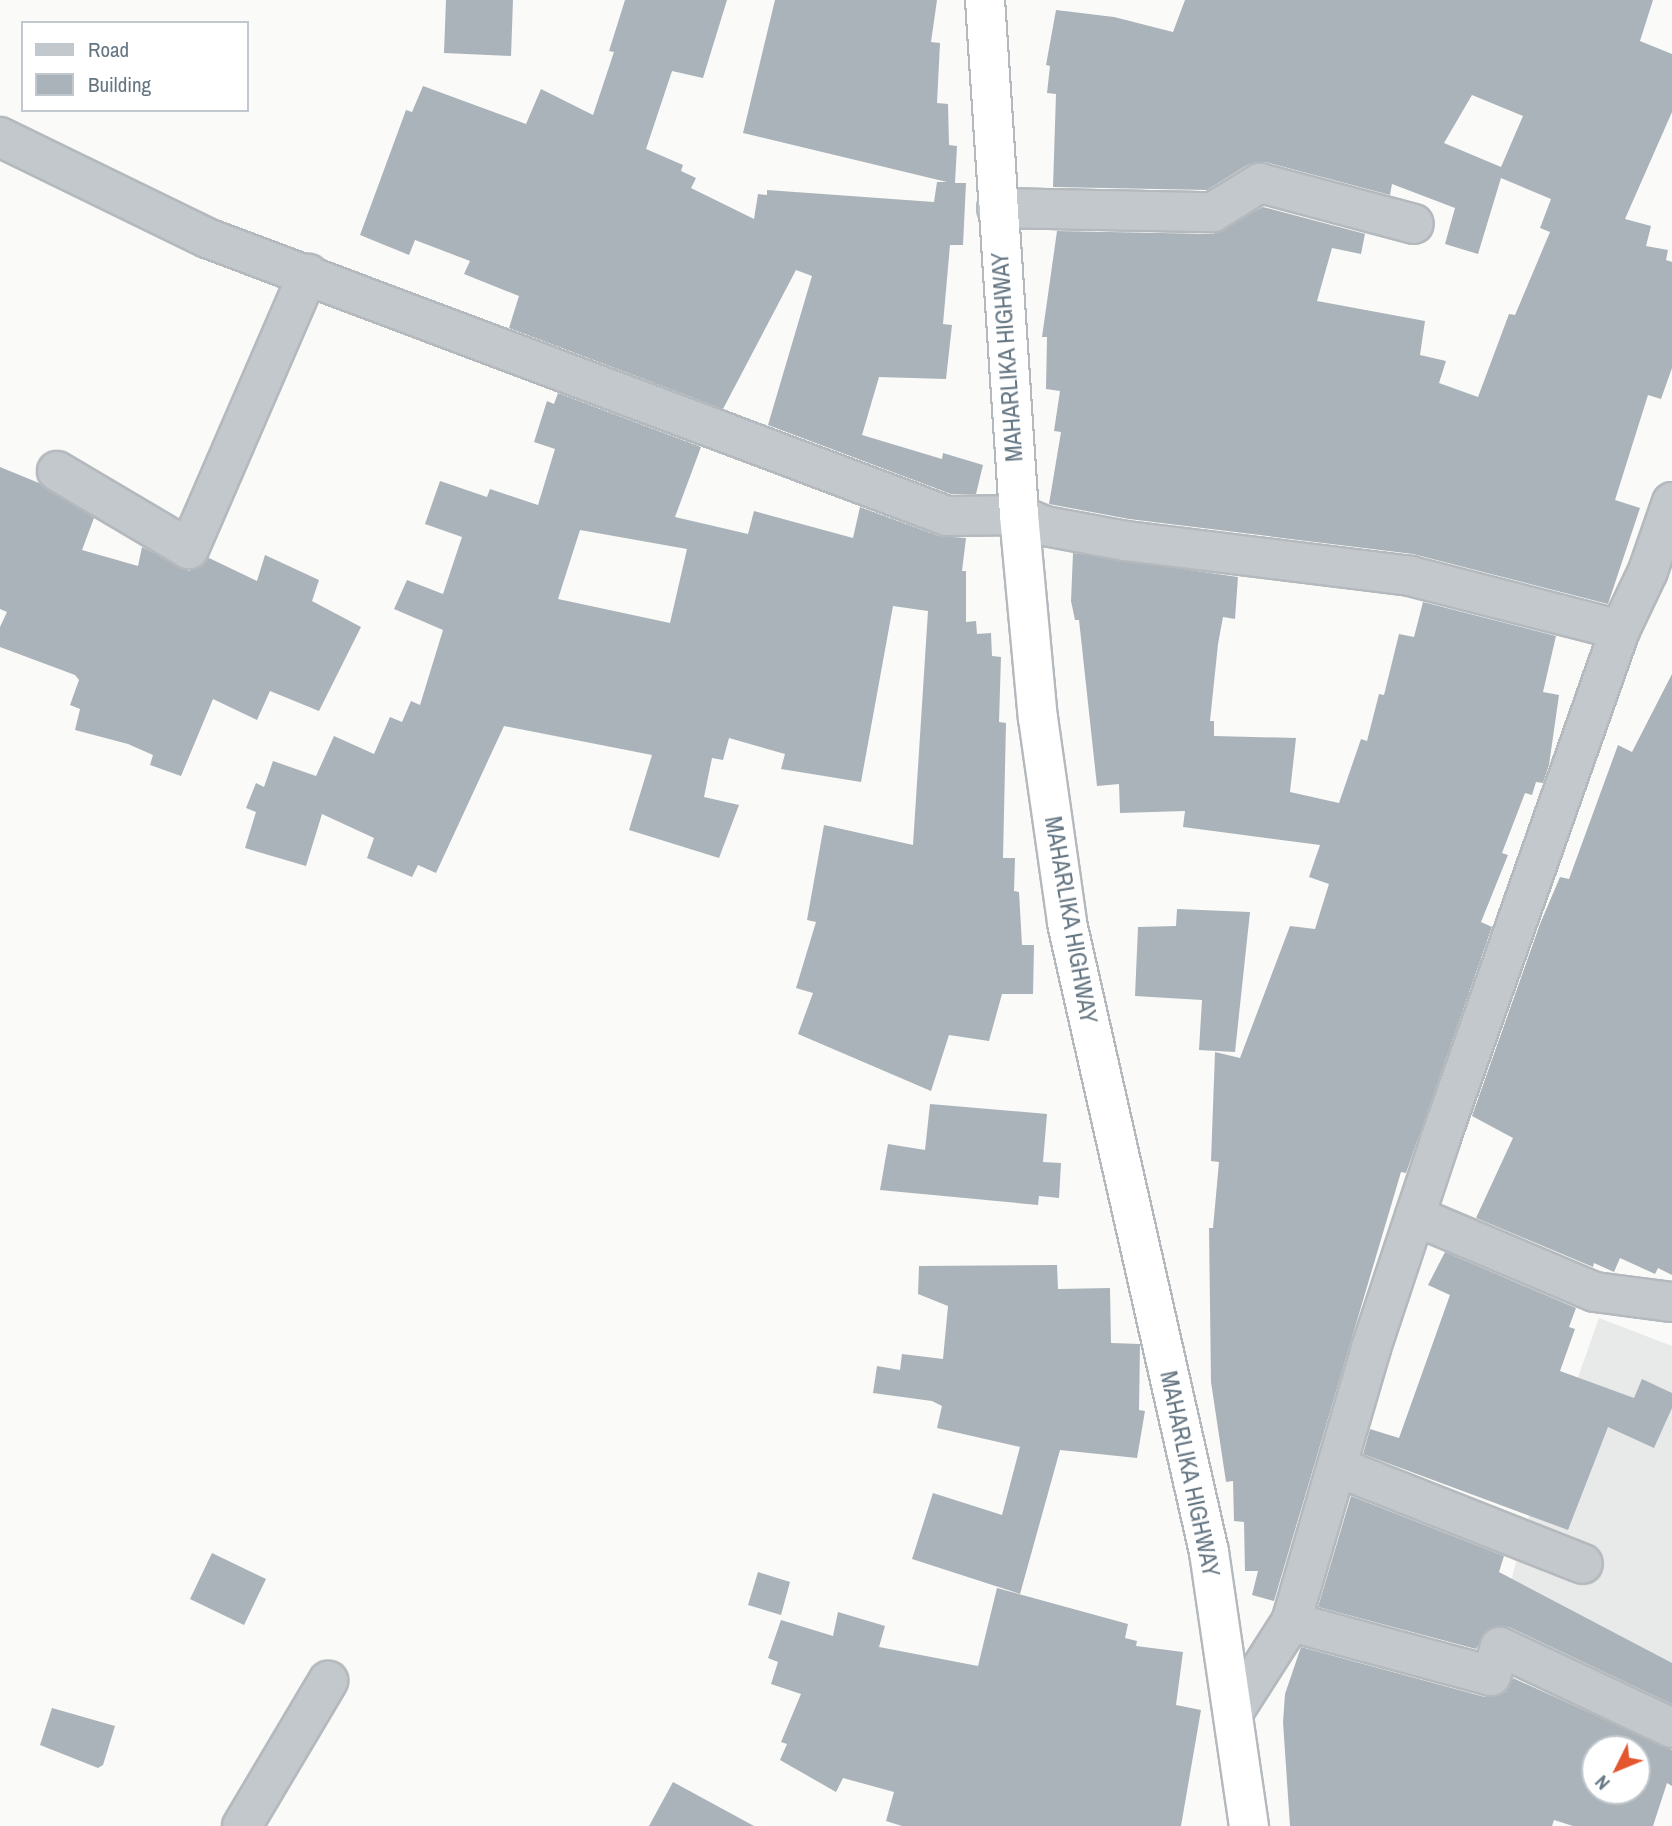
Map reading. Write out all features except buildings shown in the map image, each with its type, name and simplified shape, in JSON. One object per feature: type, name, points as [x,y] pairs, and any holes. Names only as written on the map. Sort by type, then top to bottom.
[{"type":"highway","name":"MAHARLIKA HIGHWAY","points":[[985,0],[1019,515],[1038,718],[1067,923],[1209,1552],[1249,1826]]},
{"type":"street","points":[[0,137],[207,239],[308,274],[947,516],[1019,515],[1045,526],[1126,541],[1410,576],[1620,630]]},
{"type":"street","points":[[997,208],[1213,212],[1260,183],[1414,224]]},
{"type":"street","points":[[57,471],[189,549],[308,274]]},
{"type":"street","points":[[1234,1711],[1291,1622],[1371,1348],[1415,1216],[1620,630],[1660,576],[1672,502]]},
{"type":"street","points":[[1415,1216],[1595,1292],[1672,1302]]},
{"type":"street","points":[[1337,1467],[1583,1564]]},
{"type":"street","points":[[1291,1622],[1491,1676],[1500,1647],[1672,1728]]},
{"type":"street","points":[[242,1826],[328,1681]]},
{"type":"shaded area","points":[[1599,1318],[1672,1346],[1672,1725],[1494,1642],[1529,1516]]}]
